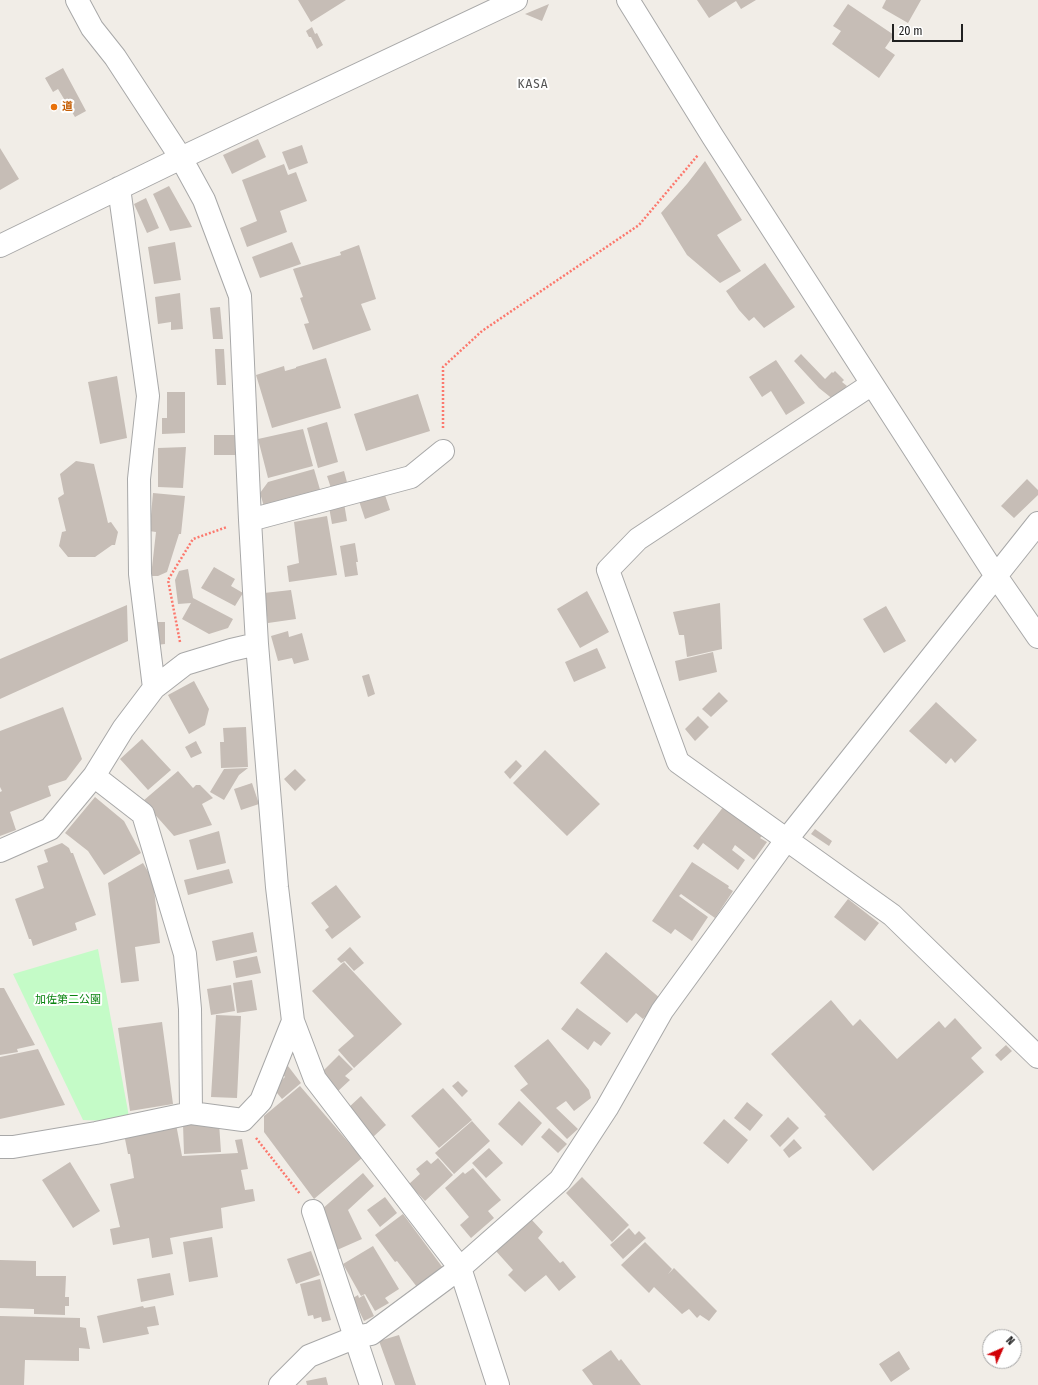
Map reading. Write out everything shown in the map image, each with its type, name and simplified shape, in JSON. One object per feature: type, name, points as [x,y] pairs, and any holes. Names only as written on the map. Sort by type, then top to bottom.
[{"type":"street","points":[[77,0],[92,28],[115,57],[181,158],[204,200],[240,296],[257,644],[277,887],[293,1021],[315,1079],[460,1268],[498,1385]]},
{"type":"street","points":[[0,246],[181,158],[516,0]]},
{"type":"street","points":[[628,0],[713,137],[996,576],[1038,637]]},
{"type":"street","points":[[119,188],[148,396],[139,479],[140,574],[154,688]]},
{"type":"street","points":[[872,384],[638,538],[608,570],[678,762],[892,915],[1038,1057]]},
{"type":"street","points":[[250,520],[410,477],[443,451]]},
{"type":"street","points":[[280,1385],[309,1356],[356,1337],[371,1334],[460,1268],[560,1180],[607,1108],[662,1010],[787,840],[1038,523]]},
{"type":"street","points":[[0,851],[50,829],[94,776],[123,729],[154,688],[185,664],[257,644]]},
{"type":"street","points":[[94,776],[143,814],[185,954],[190,1009],[191,1113]]},
{"type":"street","points":[[0,1146],[13,1146],[96,1133],[191,1113],[243,1120],[261,1102],[293,1021]]},
{"type":"street","points":[[313,1211],[371,1385]]},
{"type":"path","points":[[443,451],[443,366],[482,331],[639,224],[713,137]]},
{"type":"path","points":[[185,664],[168,580],[193,539],[250,520]]},
{"type":"path","points":[[243,1120],[313,1211]]},
{"type":"green space","name":"加佐第二公園","points":[[98,949],[130,1122],[83,1120],[13,974]]},
{"type":"building","points":[[298,0],[346,0],[311,22]]},
{"type":"building","points":[[697,0],[756,0],[741,9],[736,1],[709,18]]},
{"type":"building","points":[[886,0],[921,0],[908,23],[882,8]]},
{"type":"building","points":[[549,4],[542,21],[525,14]]},
{"type":"building","points":[[848,4],[894,35],[885,48],[895,55],[879,78],[832,44],[841,31],[833,26]]},
{"type":"building","points":[[312,27],[323,45],[317,49],[306,31]]},
{"type":"building","points":[[63,68],[86,111],[75,117],[58,89],[53,92],[45,78]]},
{"type":"building","points":[[258,139],[266,157],[232,174],[223,155]]},
{"type":"building","points":[[302,145],[308,163],[289,170],[282,152]]},
{"type":"building","points":[[0,148],[19,179],[0,190]]},
{"type":"building","points":[[705,161],[742,220],[717,235],[741,271],[720,283],[687,255],[661,213]]},
{"type":"building","points":[[284,164],[288,175],[296,172],[307,201],[280,211],[287,232],[247,247],[240,228],[257,221],[242,180]]},
{"type":"building","points":[[169,186],[192,227],[170,231],[153,194]]},
{"type":"building","points":[[146,198],[159,228],[147,233],[134,204]]},
{"type":"building","points":[[175,242],[181,280],[154,284],[148,247]]},
{"type":"building","points":[[292,242],[301,264],[260,278],[252,257]]},
{"type":"building","points":[[359,245],[376,299],[361,304],[371,330],[313,350],[304,324],[309,323],[300,298],[303,297],[293,269],[341,255],[340,252]]},
{"type":"building","points":[[765,263],[795,307],[764,328],[754,317],[749,321],[739,310],[726,291]]},
{"type":"building","points":[[180,293],[183,329],[171,330],[171,322],[158,324],[155,297]]},
{"type":"building","points":[[220,307],[223,339],[213,339],[210,308]]},
{"type":"building","points":[[215,349],[224,349],[226,385],[217,385]]},
{"type":"building","points":[[801,354],[825,379],[835,371],[844,380],[842,382],[847,386],[834,400],[819,388],[794,361]]},
{"type":"building","points":[[326,358],[341,408],[272,428],[256,375],[284,366],[285,371]]},
{"type":"building","points":[[776,360],[805,403],[786,415],[771,391],[762,397],[749,377]]},
{"type":"building","points":[[117,376],[127,438],[100,444],[88,382]]},
{"type":"building","points":[[167,392],[185,392],[185,433],[162,434],[162,418],[167,418]]},
{"type":"building","points":[[418,394],[430,431],[366,451],[354,414]]},
{"type":"building","points":[[327,422],[338,462],[318,468],[307,428]]},
{"type":"building","points":[[303,429],[313,466],[268,478],[258,439]]},
{"type":"building","points":[[214,435],[236,435],[237,455],[214,455]]},
{"type":"building","points":[[186,447],[183,488],[158,487],[158,448]]},
{"type":"building","points":[[76,461],[94,464],[108,523],[111,522],[118,532],[115,545],[112,545],[95,557],[68,557],[59,546],[62,532],[66,531],[58,498],[64,494],[60,474]]},
{"type":"building","points":[[314,469],[321,493],[265,510],[260,493],[268,482]]},
{"type":"building","points":[[344,471],[348,486],[332,491],[327,476]]},
{"type":"building","points":[[1027,479],[1038,490],[1038,495],[1014,518],[1001,506]]},
{"type":"building","points":[[384,492],[390,510],[365,519],[359,501]]},
{"type":"building","points":[[153,493],[185,496],[181,534],[179,534],[167,572],[158,576],[151,576],[156,532],[149,531],[149,515],[151,515]]},
{"type":"building","points":[[344,503],[347,521],[332,524],[329,507]]},
{"type":"building","points":[[327,516],[337,575],[289,582],[287,566],[299,563],[294,522]]},
{"type":"building","points":[[355,543],[358,562],[356,562],[358,575],[345,577],[340,546]]},
{"type":"building","points":[[214,567],[235,579],[231,586],[243,593],[235,606],[201,588]]},
{"type":"building","points":[[188,569],[193,598],[233,619],[228,628],[209,634],[182,619],[191,603],[178,604],[175,580],[179,571]]},
{"type":"building","points":[[291,590],[296,619],[268,623],[264,593]]},
{"type":"building","points":[[587,591],[609,632],[580,648],[557,609]]},
{"type":"building","points":[[720,603],[722,649],[687,657],[684,635],[679,635],[673,612]]},
{"type":"building","points":[[127,605],[128,641],[0,699],[0,659]]},
{"type":"building","points":[[886,606],[906,641],[884,653],[863,619]]},
{"type":"building","points":[[156,622],[165,622],[165,644],[156,645]]},
{"type":"building","points":[[288,631],[289,637],[302,633],[309,660],[294,664],[292,658],[278,661],[271,636]]},
{"type":"building","points":[[597,648],[606,668],[574,682],[565,662]]},
{"type":"building","points":[[713,652],[717,672],[679,681],[675,661]]},
{"type":"building","points":[[369,674],[375,694],[368,697],[362,676]]},
{"type":"building","points":[[194,681],[209,709],[205,725],[189,734],[168,695]]},
{"type":"building","points":[[719,692],[728,701],[711,717],[702,709]]},
{"type":"building","points":[[936,702],[977,740],[955,763],[951,758],[946,764],[909,731]]},
{"type":"building","points":[[63,707],[82,759],[66,780],[48,786],[51,796],[10,812],[16,830],[0,836],[0,792],[2,791],[0,787],[0,731]]},
{"type":"building","points":[[698,716],[709,727],[695,741],[685,729]]},
{"type":"building","points":[[246,727],[248,767],[221,768],[220,742],[224,742],[223,728]]},
{"type":"building","points":[[142,739],[171,770],[148,790],[120,759]]},
{"type":"building","points":[[196,741],[202,753],[191,758],[185,747]]},
{"type":"building","points":[[545,750],[600,804],[567,836],[513,783]]},
{"type":"building","points":[[516,760],[522,766],[510,779],[504,772]]},
{"type":"building","points":[[248,768],[239,775],[224,800],[210,792],[224,769]]},
{"type":"building","points":[[295,769],[306,780],[295,791],[284,779]]},
{"type":"building","points":[[178,771],[193,788],[196,785],[200,785],[213,798],[202,804],[212,825],[174,836],[143,801]]},
{"type":"building","points":[[252,783],[259,804],[241,810],[234,789]]},
{"type":"building","points":[[95,797],[124,821],[141,853],[104,875],[88,851],[65,833]]},
{"type":"building","points":[[724,806],[763,835],[760,838],[767,842],[754,860],[735,845],[732,850],[745,860],[738,870],[703,843],[698,850],[693,846]]},
{"type":"building","points":[[815,829],[832,841],[829,846],[811,834]]},
{"type":"building","points":[[219,831],[226,863],[197,870],[189,840]]},
{"type":"building","points":[[62,843],[69,848],[71,853],[73,853],[96,915],[75,923],[77,930],[33,946],[31,939],[29,939],[15,899],[44,888],[37,866],[48,862],[44,850]]},
{"type":"building","points":[[692,862],[729,886],[728,888],[733,891],[715,918],[681,894],[679,896],[708,917],[692,941],[675,929],[671,934],[652,921]]},
{"type":"building","points":[[143,863],[153,880],[160,943],[135,947],[139,981],[121,983],[108,883]]},
{"type":"building","points":[[229,869],[233,883],[188,895],[184,880]]},
{"type":"building","points":[[336,885],[361,917],[332,939],[325,930],[329,927],[311,903]]},
{"type":"building","points":[[848,899],[879,923],[865,941],[834,917]]},
{"type":"building","points":[[253,932],[257,952],[216,961],[212,941]]},
{"type":"building","points":[[350,947],[364,963],[354,971],[345,961],[341,963],[337,959]]},
{"type":"building","points":[[606,952],[661,999],[643,1019],[636,1013],[627,1023],[580,983]]},
{"type":"building","points":[[257,956],[261,973],[236,978],[233,961]]},
{"type":"building","points":[[344,962],[402,1024],[354,1068],[338,1050],[354,1036],[312,991]]},
{"type":"building","points":[[252,980],[257,1010],[237,1013],[233,983]]},
{"type":"building","points":[[231,985],[235,1011],[211,1015],[207,989]]},
{"type":"building","points":[[0,988],[4,988],[35,1045],[17,1049],[18,1052],[0,1055]]},
{"type":"building","points":[[831,1000],[853,1026],[860,1019],[897,1059],[939,1021],[945,1028],[955,1018],[982,1048],[971,1058],[984,1072],[873,1171],[824,1116],[826,1115],[771,1054]]},
{"type":"building","points":[[577,1008],[611,1033],[601,1046],[594,1041],[588,1050],[561,1029]]},
{"type":"building","points":[[216,1015],[241,1016],[237,1098],[211,1097]]},
{"type":"building","points":[[162,1022],[173,1104],[130,1111],[118,1028]]},
{"type":"building","points":[[548,1039],[589,1090],[591,1098],[574,1111],[566,1101],[556,1108],[578,1129],[567,1139],[520,1090],[528,1084],[514,1066]]},
{"type":"building","points":[[1006,1045],[1012,1051],[1001,1061],[995,1055]]},
{"type":"building","points":[[38,1049],[65,1105],[0,1119],[0,1057]]},
{"type":"building","points":[[339,1055],[353,1069],[345,1076],[350,1080],[337,1092],[320,1074]]},
{"type":"building","points":[[288,1066],[301,1083],[282,1099],[273,1088],[285,1077],[281,1072]]},
{"type":"building","points":[[458,1081],[468,1091],[462,1097],[452,1086]]},
{"type":"building","points":[[300,1086],[362,1158],[314,1199],[264,1132],[264,1116]]},
{"type":"building","points":[[443,1088],[472,1120],[439,1148],[411,1116]]},
{"type":"building","points":[[361,1096],[386,1125],[373,1137],[348,1108]]},
{"type":"building","points":[[519,1101],[542,1123],[522,1146],[498,1124]]},
{"type":"building","points":[[747,1102],[763,1115],[750,1131],[734,1118]]},
{"type":"building","points":[[788,1117],[799,1128],[780,1147],[770,1136]]},
{"type":"building","points":[[724,1119],[748,1140],[728,1164],[703,1143]]},
{"type":"building","points":[[472,1121],[490,1141],[454,1174],[435,1153]]},
{"type":"building","points":[[219,1123],[221,1152],[184,1154],[183,1124]]},
{"type":"building","points":[[176,1124],[182,1156],[238,1153],[235,1140],[242,1139],[248,1169],[241,1170],[245,1190],[253,1189],[255,1201],[221,1208],[223,1228],[170,1238],[173,1254],[152,1258],[149,1238],[113,1245],[110,1229],[120,1227],[110,1184],[134,1178],[130,1154],[128,1154],[124,1134]]},
{"type":"building","points":[[549,1128],[567,1144],[558,1153],[541,1137]]},
{"type":"building","points":[[794,1139],[802,1148],[789,1158],[783,1150]]},
{"type":"building","points":[[489,1148],[503,1163],[486,1178],[472,1163]]},
{"type":"building","points":[[438,1158],[453,1175],[425,1201],[409,1184],[420,1174],[416,1169],[427,1160],[431,1164]]},
{"type":"building","points":[[70,1162],[100,1211],[73,1228],[42,1180]]},
{"type":"building","points":[[473,1168],[501,1200],[488,1211],[494,1218],[471,1238],[460,1225],[469,1217],[445,1188],[463,1172],[465,1174]]},
{"type":"building","points":[[363,1173],[374,1186],[348,1210],[362,1239],[337,1250],[321,1210]]},
{"type":"building","points":[[582,1177],[629,1225],[612,1242],[566,1193]]},
{"type":"building","points":[[385,1197],[397,1213],[380,1227],[367,1210]]},
{"type":"building","points":[[403,1214],[443,1268],[417,1287],[397,1261],[395,1262],[375,1235]]},
{"type":"building","points":[[531,1219],[543,1232],[538,1238],[560,1263],[563,1261],[576,1277],[559,1291],[546,1275],[525,1292],[508,1275],[513,1270],[495,1250]]},
{"type":"building","points":[[629,1228],[635,1235],[639,1231],[646,1238],[623,1259],[610,1245]]},
{"type":"building","points":[[212,1237],[218,1277],[189,1282],[183,1242]]},
{"type":"building","points":[[645,1242],[672,1269],[668,1274],[674,1268],[717,1311],[709,1321],[700,1315],[697,1318],[689,1309],[682,1314],[654,1287],[649,1293],[621,1265]]},
{"type":"building","points":[[373,1246],[399,1289],[385,1298],[389,1303],[375,1311],[365,1294],[361,1296],[343,1264]]},
{"type":"building","points":[[311,1251],[320,1275],[296,1284],[287,1259]]},
{"type":"building","points":[[0,1260],[36,1261],[36,1276],[66,1276],[65,1297],[69,1297],[69,1306],[65,1306],[65,1315],[34,1314],[34,1309],[0,1308]]},
{"type":"building","points":[[170,1273],[174,1295],[141,1302],[137,1279]]},
{"type":"building","points":[[320,1279],[331,1320],[322,1322],[321,1317],[314,1319],[313,1315],[308,1316],[300,1284]]},
{"type":"building","points":[[358,1295],[359,1298],[364,1295],[374,1316],[364,1321],[353,1298]]},
{"type":"building","points":[[143,1306],[144,1308],[155,1306],[159,1325],[147,1327],[149,1334],[103,1343],[97,1316]]},
{"type":"building","points":[[0,1316],[80,1318],[80,1327],[86,1328],[90,1349],[79,1348],[79,1361],[25,1360],[24,1385],[0,1385]]},
{"type":"building","points":[[399,1335],[416,1385],[395,1385],[379,1341]]},
{"type":"building","points":[[611,1350],[619,1361],[621,1359],[641,1385],[593,1385],[582,1370]]},
{"type":"building","points":[[899,1351],[910,1369],[891,1382],[879,1364]]},
{"type":"building","points":[[326,1377],[328,1385],[307,1385],[306,1381]]},
{"type":"place","name":"道","points":[[54,107]]},
{"type":"district","name":"KASA","points":[[533,84]]}]
